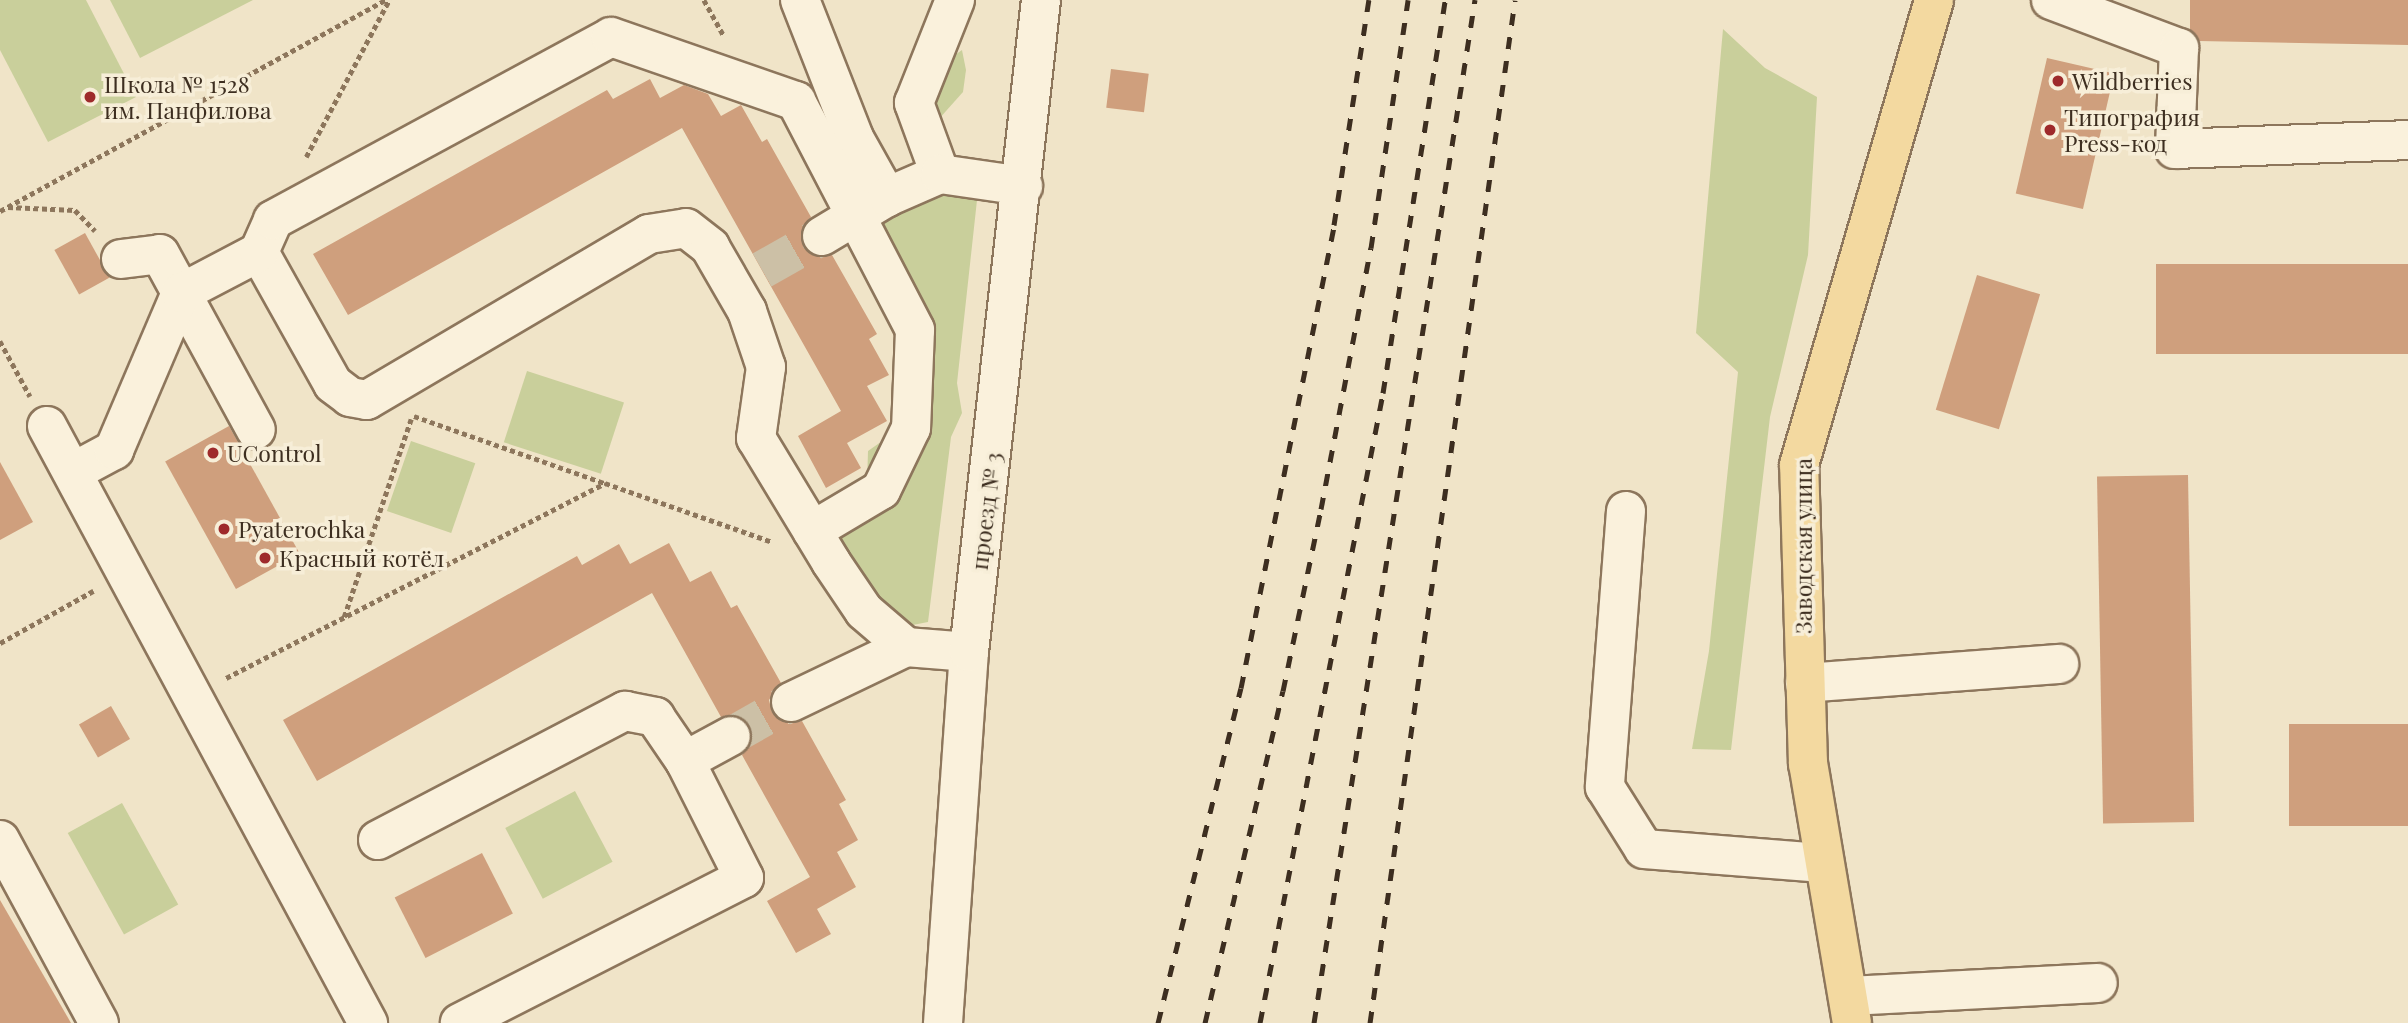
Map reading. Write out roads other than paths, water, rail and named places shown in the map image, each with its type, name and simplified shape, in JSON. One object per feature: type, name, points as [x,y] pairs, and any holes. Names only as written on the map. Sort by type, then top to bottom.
[{"type":"main road","name":"Заводская улица","points":[[1850,1010],[1808,764],[1799,464],[1934,0]]},
{"type":"street","points":[[800,0],[854,138],[887,197]]},
{"type":"street","points":[[940,174],[914,103],[955,0]]},
{"type":"street","name":"проезд № 3","points":[[943,1023],[969,652],[1023,186],[1041,0]]},
{"type":"street","points":[[2051,0],[2128,13],[2179,48],[2175,149],[2408,140]]},
{"type":"street","points":[[73,472],[114,450],[181,293],[259,251],[273,220],[611,37],[796,101],[915,330],[911,428],[881,490],[822,546]]},
{"type":"street","points":[[822,236],[887,197],[940,174],[1023,186]]},
{"type":"street","points":[[259,251],[333,384],[350,397],[367,400],[649,234],[686,228],[747,278],[747,311],[766,367],[756,438],[864,611],[906,647]]},
{"type":"street","points":[[121,259],[160,254],[256,430]]},
{"type":"street","points":[[47,426],[368,1023]]},
{"type":"street","points":[[1626,511],[1605,787],[1644,849],[1823,863]]},
{"type":"street","points":[[792,702],[906,647],[969,652]]},
{"type":"street","points":[[1805,683],[2059,664]]},
{"type":"street","points":[[378,840],[625,711],[655,717],[685,761],[744,878],[460,1023]]},
{"type":"street","points":[[685,761],[732,736]]},
{"type":"street","points":[[0,840],[99,1023]]},
{"type":"street","points":[[1850,1010],[2098,983]]},
{"type":"tunnel","points":[[762,270],[822,236]]},
{"type":"tunnel","points":[[731,736],[791,702]]},
{"type":"railway","points":[[1158,1023],[1241,688],[1334,225],[1369,0]]},
{"type":"railway","points":[[1205,1023],[1283,691],[1321,509],[1371,248],[1408,0]]},
{"type":"railway","points":[[1260,1023],[1383,393],[1445,0]]},
{"type":"railway","points":[[1314,1023],[1475,0]]},
{"type":"railway","points":[[1370,1023],[1515,0]]},
{"type":"place","name":"Wildberries","points":[[2058,81]]},
{"type":"place","name":"Школа № 1528 им. Панфилова","points":[[90,97]]},
{"type":"place","name":"Типография Press-код","points":[[2050,130]]},
{"type":"place","name":"UControl","points":[[213,453]]},
{"type":"place","name":"Pyaterochka","points":[[224,529]]},
{"type":"place","name":"Красный котёл","points":[[265,558]]}]
